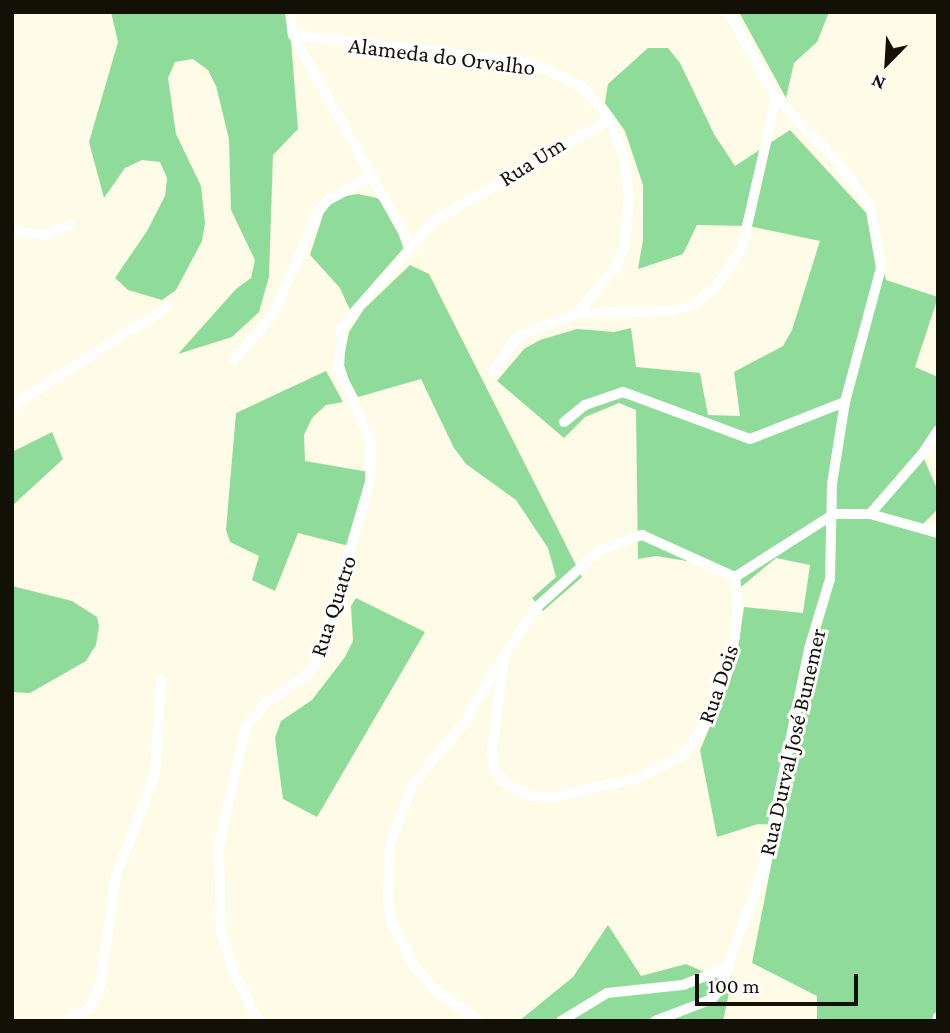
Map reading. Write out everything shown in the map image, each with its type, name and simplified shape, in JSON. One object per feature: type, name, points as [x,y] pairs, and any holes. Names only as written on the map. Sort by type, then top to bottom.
[{"type":"street","points":[[290,12],[293,34],[370,177],[412,248]]},
{"type":"street","name":"Rua Durval José Bunemer","points":[[729,12],[776,98],[833,157],[870,205],[876,221],[880,278],[845,402],[832,484],[834,514],[830,579],[809,649],[764,867],[730,966]]},
{"type":"street","name":"Alameda do Orvalho","points":[[293,34],[519,61],[564,75],[593,97],[610,119],[625,161],[629,225],[616,266],[578,313]]},
{"type":"street","points":[[493,372],[505,351],[527,329],[578,313],[671,311],[693,305],[717,286],[741,248],[776,98]]},
{"type":"street","name":"Rua Um","points":[[455,207],[610,119]]},
{"type":"street","points":[[234,360],[274,314],[318,212],[327,201],[370,177]]},
{"type":"street","name":"Rua Quatro","points":[[258,1021],[234,973],[221,932],[219,845],[229,791],[246,726],[268,701],[311,671],[324,642],[370,482],[373,450],[338,370],[338,338],[352,311],[435,220],[455,207]]},
{"type":"street","points":[[12,231],[45,235],[69,225]]},
{"type":"street","points":[[12,406],[167,307]]},
{"type":"street","points":[[564,422],[584,405],[623,392],[750,439],[845,402]]},
{"type":"street","points":[[870,514],[923,453],[938,430]]},
{"type":"street","points":[[735,578],[834,514],[870,514],[938,533]]},
{"type":"street","name":"Rua Dois","points":[[480,1021],[434,989],[414,967],[392,922],[387,875],[395,824],[413,784],[464,723],[504,656],[538,606],[600,550],[621,538],[642,535],[662,541],[735,578],[738,607],[735,637],[704,728],[683,755],[635,779],[554,797],[530,796],[505,782],[495,771],[492,751],[504,656]]},
{"type":"street","points":[[65,1021],[90,1008],[100,986],[116,876],[155,775],[161,680]]},
{"type":"street","points":[[561,1021],[607,993],[683,985],[730,966]]},
{"type":"street","points":[[654,1021],[712,999],[730,966]]},
{"type":"green space","points":[[111,12],[294,12],[290,28],[298,129],[273,155],[269,277],[259,312],[232,337],[178,354],[236,289],[251,278],[255,260],[231,210],[229,139],[216,86],[208,70],[193,59],[175,62],[168,78],[176,134],[201,186],[205,223],[202,241],[176,290],[162,300],[128,290],[115,278],[147,231],[165,196],[167,178],[160,162],[142,160],[125,168],[104,198],[89,142],[118,42]]},
{"type":"green space","points":[[739,12],[829,12],[817,42],[794,63],[786,98]]},
{"type":"green space","points":[[648,48],[668,48],[680,63],[714,134],[735,166],[790,130],[869,216],[886,280],[938,297],[915,367],[938,377],[938,438],[924,459],[938,491],[938,509],[922,525],[938,536],[938,1021],[817,1021],[817,996],[752,963],[779,825],[758,824],[717,837],[700,750],[735,668],[744,607],[803,613],[810,565],[776,558],[741,587],[727,576],[693,562],[656,556],[638,559],[636,410],[619,403],[585,417],[564,438],[497,381],[524,349],[540,340],[577,329],[614,332],[631,328],[636,367],[700,373],[708,415],[740,416],[734,372],[783,346],[792,330],[820,241],[749,226],[697,225],[683,254],[638,269],[643,240],[643,185],[625,131],[605,103],[608,84]]},
{"type":"green space","points":[[358,194],[377,198],[390,209],[405,253],[350,310],[340,288],[310,255],[325,209],[339,197]]},
{"type":"green space","points":[[410,265],[429,274],[582,577],[543,611],[532,598],[556,577],[548,548],[516,500],[466,464],[454,448],[421,379],[358,397],[349,380],[343,362],[349,332],[364,309]]},
{"type":"green space","points":[[326,371],[343,402],[326,405],[312,418],[304,435],[305,461],[369,472],[349,546],[298,533],[275,591],[252,580],[259,556],[230,542],[226,530],[236,413]]},
{"type":"green space","points":[[52,432],[63,459],[12,506],[12,452]]},
{"type":"green space","points":[[12,586],[72,601],[97,617],[99,626],[96,645],[86,661],[30,693],[12,692]]},
{"type":"green space","points":[[356,598],[425,632],[317,817],[283,799],[275,738],[281,721],[312,700],[345,657],[353,641],[351,606]]},
{"type":"green space","points":[[608,925],[641,976],[686,964],[731,984],[723,1021],[519,1021],[573,977]]}]
